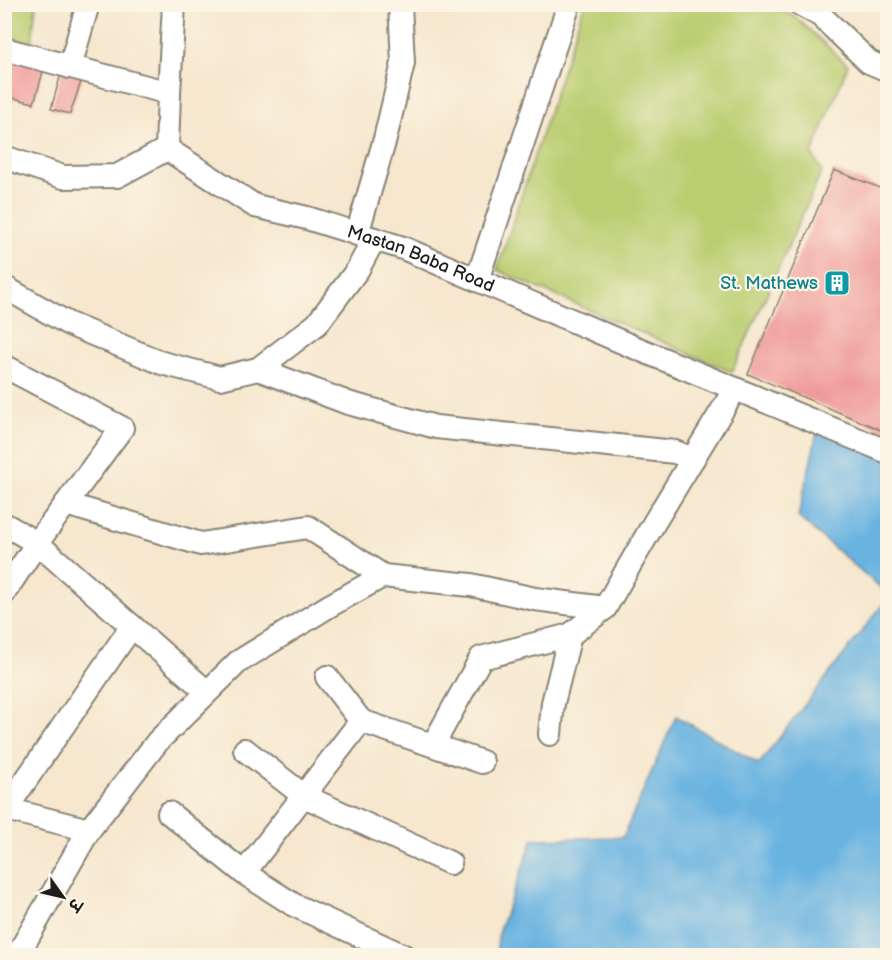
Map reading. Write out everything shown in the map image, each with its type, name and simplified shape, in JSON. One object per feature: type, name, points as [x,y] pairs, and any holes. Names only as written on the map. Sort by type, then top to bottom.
[{"type":"street","points":[[70,67],[88,4]]},
{"type":"street","points":[[4,157],[63,177],[117,176],[167,149],[174,4]]},
{"type":"street","points":[[4,286],[69,324],[162,363],[220,378],[258,369],[317,324],[358,269],[403,63],[400,4]]},
{"type":"street","points":[[477,280],[569,4]]},
{"type":"street","points":[[800,4],[819,15],[868,62],[888,70]]},
{"type":"street","points":[[4,49],[169,93]]},
{"type":"street","name":"Mastan Baba Road","points":[[167,149],[255,206],[307,218],[404,248],[888,452]]},
{"type":"street","points":[[4,366],[122,428],[37,543],[4,593]]},
{"type":"street","points":[[258,369],[348,403],[436,427],[675,452],[693,459]]},
{"type":"street","points":[[433,745],[481,658],[570,635],[605,608],[735,389]]},
{"type":"street","points":[[66,504],[201,544],[308,527],[383,576],[471,585],[535,599],[605,608]]},
{"type":"street","points":[[4,524],[37,543],[207,692]]},
{"type":"street","points":[[17,956],[89,830],[159,741],[238,662],[383,576]]},
{"type":"street","points":[[89,830],[5,810],[132,626]]},
{"type":"street","points":[[549,734],[553,703],[570,635]]},
{"type":"street","points":[[327,677],[361,722],[482,762]]},
{"type":"street","points":[[244,873],[361,722]]},
{"type":"street","points":[[244,750],[304,796],[450,863]]},
{"type":"street","points":[[169,813],[244,873],[294,905],[404,956]]},
{"type":"green space","points":[[4,5],[36,5],[32,42],[5,38]]},
{"type":"green space","points":[[584,5],[765,5],[794,16],[848,65],[812,154],[822,171],[732,372],[497,270]]},
{"type":"water","points":[[819,424],[887,451],[887,593],[798,517]]},
{"type":"water","points":[[887,599],[887,955],[496,955],[499,931],[533,839],[623,837],[676,716],[759,764]]},
{"type":"building","points":[[10,57],[45,65],[34,103],[4,96],[4,74]]},
{"type":"building","points":[[62,70],[83,76],[70,114],[51,109]]},
{"type":"building","name":"St. Mathews","points":[[834,170],[888,191],[888,433],[748,374]]},
{"type":"place","name":"St. Mathews","points":[[837,283]]}]
